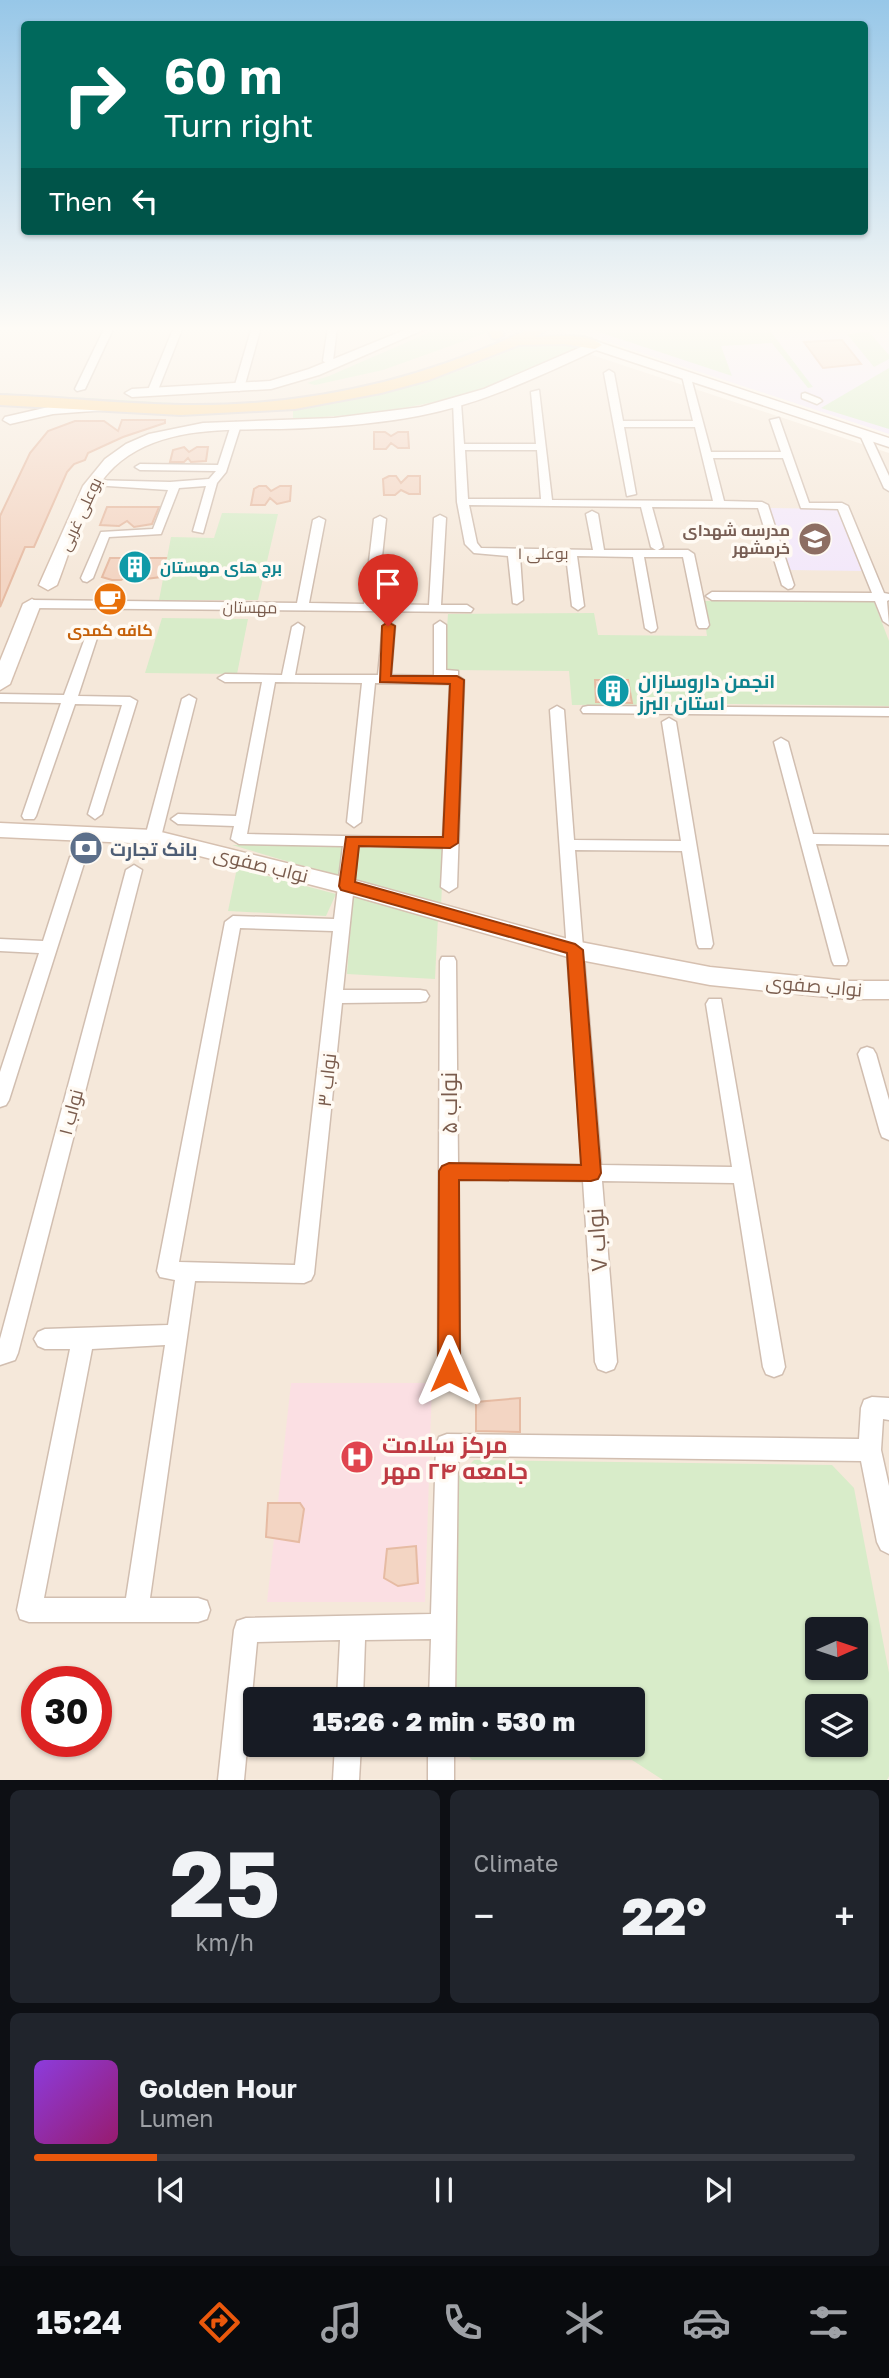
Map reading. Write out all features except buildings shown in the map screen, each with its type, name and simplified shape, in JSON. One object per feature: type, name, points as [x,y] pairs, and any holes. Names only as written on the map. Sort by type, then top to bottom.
[{"type":"street","points":[[0,436],[5,414],[52,410]]},
{"type":"street","name":"بوعلی غربی","points":[[48,585],[93,482],[111,461],[152,440],[204,427],[229,410]]},
{"type":"street","points":[[199,531],[212,482],[222,468],[235,410]]},
{"type":"street","name":"بوعلی غربی","points":[[273,410],[353,421],[421,410]]},
{"type":"street","name":"بوعلی ۱","points":[[456,410],[463,502],[471,544],[478,551],[688,554],[703,625]]},
{"type":"street","points":[[538,410],[547,503]]},
{"type":"street","points":[[616,410],[631,494]]},
{"type":"street","points":[[695,410],[719,505]]},
{"type":"street","points":[[789,410],[889,443]]},
{"type":"street","points":[[775,420],[805,506],[842,506],[884,597],[889,621]]},
{"type":"street","points":[[618,424],[698,424]]},
{"type":"street","points":[[864,435],[889,488]]},
{"type":"street","points":[[459,447],[541,447]]},
{"type":"street","points":[[706,455],[787,455]]},
{"type":"street","points":[[140,467],[222,468]]},
{"type":"street","points":[[93,482],[170,485],[212,482]]},
{"type":"street","points":[[87,578],[105,534],[157,532],[174,489],[170,485]]},
{"type":"street","points":[[463,502],[762,505],[788,585]]},
{"type":"street","points":[[646,504],[657,547]]},
{"type":"street","points":[[592,514],[599,553]]},
{"type":"street","points":[[435,609],[440,518]]},
{"type":"street","points":[[370,608],[380,519]]},
{"type":"street","points":[[302,607],[319,520]]},
{"type":"street","points":[[514,552],[517,600]]},
{"type":"street","points":[[571,553],[578,606]]},
{"type":"street","points":[[638,554],[650,628]]},
{"type":"street","points":[[712,596],[884,597]]},
{"type":"street","points":[[0,684],[32,604]]},
{"type":"street","name":"مهستان","points":[[32,604],[467,609]]},
{"type":"street","points":[[440,625],[439,674],[455,674],[457,680],[449,887]]},
{"type":"street","points":[[384,680],[388,626]]},
{"type":"street","points":[[288,678],[298,628]]},
{"type":"street","points":[[29,816],[91,638]]},
{"type":"street","points":[[225,678],[457,680]]},
{"type":"street","points":[[269,678],[239,839],[450,843]]},
{"type":"street","points":[[354,822],[369,679]]},
{"type":"street","points":[[0,698],[130,701],[95,814]]},
{"type":"street","points":[[153,837],[189,699]]},
{"type":"street","name":"نواب ۷","points":[[557,710],[606,1362]]},
{"type":"street","points":[[588,710],[889,712]]},
{"type":"street","points":[[669,722],[705,944]]},
{"type":"street","points":[[781,742],[839,961]]},
{"type":"street","points":[[178,819],[242,821]]},
{"type":"street","name":"نواب صفوی","points":[[0,830],[153,837],[347,886],[575,950],[710,976],[848,990],[889,990]]},
{"type":"street","points":[[807,839],[889,840]]},
{"type":"street","name":"نواب ۳","points":[[177,1271],[304,1274],[351,841]]},
{"type":"street","points":[[567,845],[689,846]]},
{"type":"street","points":[[0,1100],[78,857]]},
{"type":"street","name":"نواب ۱","points":[[3,1354],[134,870]]},
{"type":"street","points":[[136,1610],[176,1335],[177,1271],[233,922],[342,925]]},
{"type":"street","points":[[0,945],[49,947]]},
{"type":"street","name":"نواب ۵","points":[[447,961],[449,1371]]},
{"type":"street","points":[[335,997],[420,996]]},
{"type":"street","points":[[715,1004],[774,1367]]},
{"type":"street","points":[[867,1054],[889,1132]]},
{"type":"street","points":[[449,1171],[743,1175]]},
{"type":"street","points":[[45,1339],[176,1335]]},
{"type":"street","points":[[83,1339],[29,1611],[198,1610]]},
{"type":"street","points":[[889,1409],[872,1408],[870,1450],[889,1542]]},
{"type":"street","points":[[442,1687],[447,1445],[870,1450]]},
{"type":"street","points":[[231,1780],[246,1630],[444,1626]]},
{"type":"street","points":[[351,1687],[353,1629]]},
{"type":"street","points":[[346,1780],[347,1757]]},
{"type":"street","points":[[440,1780],[441,1757]]},
{"type":"shaded area","points":[[0,410],[759,410],[889,453],[889,1779],[0,1780]]},
{"type":"shaded area","points":[[816,410],[889,410],[889,434]]},
{"type":"shaded area","name":"مدرسه شهدای خرمشهر","points":[[769,508],[838,509],[863,571],[789,570]]},
{"type":"shaded area","points":[[291,1383],[432,1383],[425,1602],[267,1602]]},
{"type":"green space","points":[[293,410],[392,410],[377,413],[293,419]]},
{"type":"green space","points":[[828,410],[889,410],[889,429]]},
{"type":"green space","points":[[222,513],[278,514],[258,600],[159,600],[171,537],[214,538]]},
{"type":"green space","points":[[702,601],[874,602],[889,641],[889,706],[572,705],[569,671],[444,670],[448,614],[594,613],[598,635],[707,636]]},
{"type":"green space","points":[[162,618],[248,619],[237,674],[145,673]]},
{"type":"green space","points":[[232,845],[344,845],[340,877]]},
{"type":"green space","points":[[359,846],[444,846],[441,906],[356,881]]},
{"type":"green space","points":[[237,868],[336,894],[326,916],[228,911]]},
{"type":"green space","points":[[353,894],[438,918],[435,979],[347,974]]},
{"type":"green space","points":[[474,1460],[832,1465],[854,1488],[889,1673],[887,1780],[663,1780],[632,1760],[472,1760],[469,1757],[645,1757],[645,1687],[456,1687],[456,1479]]},
{"type":"place","name":"مدرسه شهدای خرمشهر","points":[[815,539]]},
{"type":"place","name":"برج های مهستان","points":[[135,567]]},
{"type":"place","name":"کافه کمدی","points":[[110,599]]},
{"type":"place","name":"انجمن داروسازان استان البرز","points":[[613,691]]},
{"type":"place","name":"بانک تجارت","points":[[86,848]]},
{"type":"place","name":"مرکز سلامت جامعه ۲۴ مهر","points":[[357,1457]]},
{"type":"route","points":[[388,626],[384,680],[457,680],[450,843],[351,841],[347,886],[575,950],[591,1173],[449,1171],[449,1371]]}]
